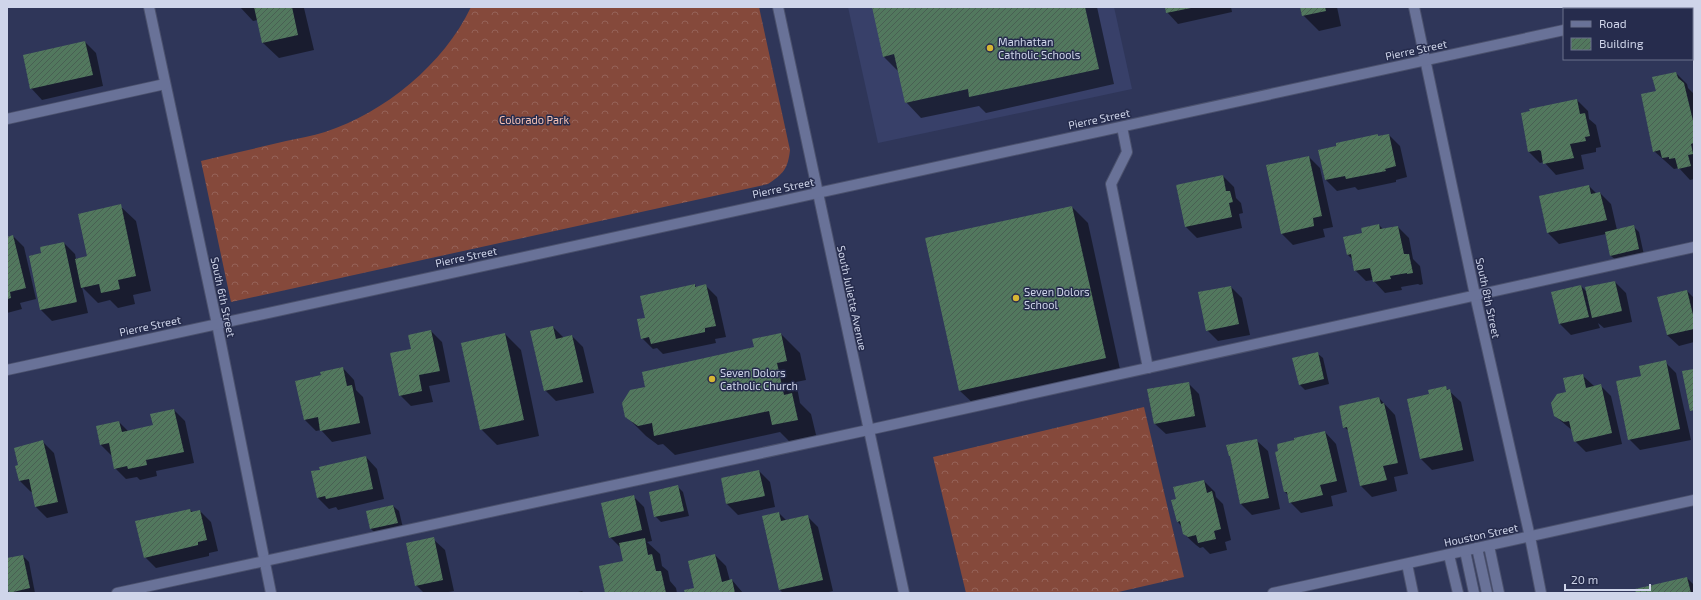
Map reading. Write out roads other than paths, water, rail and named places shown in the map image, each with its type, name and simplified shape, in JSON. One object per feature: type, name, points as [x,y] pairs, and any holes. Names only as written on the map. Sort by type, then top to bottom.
[{"type":"street","name":"South 6th Street","points":[[149,7],[217,324],[271,593]]},
{"type":"street","name":"South Juliette Avenue","points":[[778,7],[904,593]]},
{"type":"street","name":"South 8th Street","points":[[1414,7],[1475,295],[1530,537],[1541,593]]},
{"type":"street","name":"Pierre Street","points":[[7,370],[1563,30]]},
{"type":"street","points":[[7,119],[165,84]]},
{"type":"street","points":[[1122,127],[1126,152],[1111,184],[1148,368]]},
{"type":"street","points":[[117,593],[868,430],[1694,247]]},
{"type":"street","name":"Houston Street","points":[[1273,593],[1694,500]]},
{"type":"street","points":[[1489,546],[1499,593]]},
{"type":"street","points":[[1477,548],[1487,593]]},
{"type":"street","points":[[1464,551],[1474,593]]},
{"type":"street","points":[[1449,554],[1458,593]]},
{"type":"street","points":[[1407,564],[1413,593]]},
{"type":"place","name":"Manhattan Catholic Schools","points":[[990,48]]},
{"type":"place","name":"Seven Dolors School","points":[[1016,298]]},
{"type":"place","name":"Seven Dolors Catholic Church","points":[[712,379]]},
{"type":"park label","name":"Colorado Park","points":[[534,120]]}]
